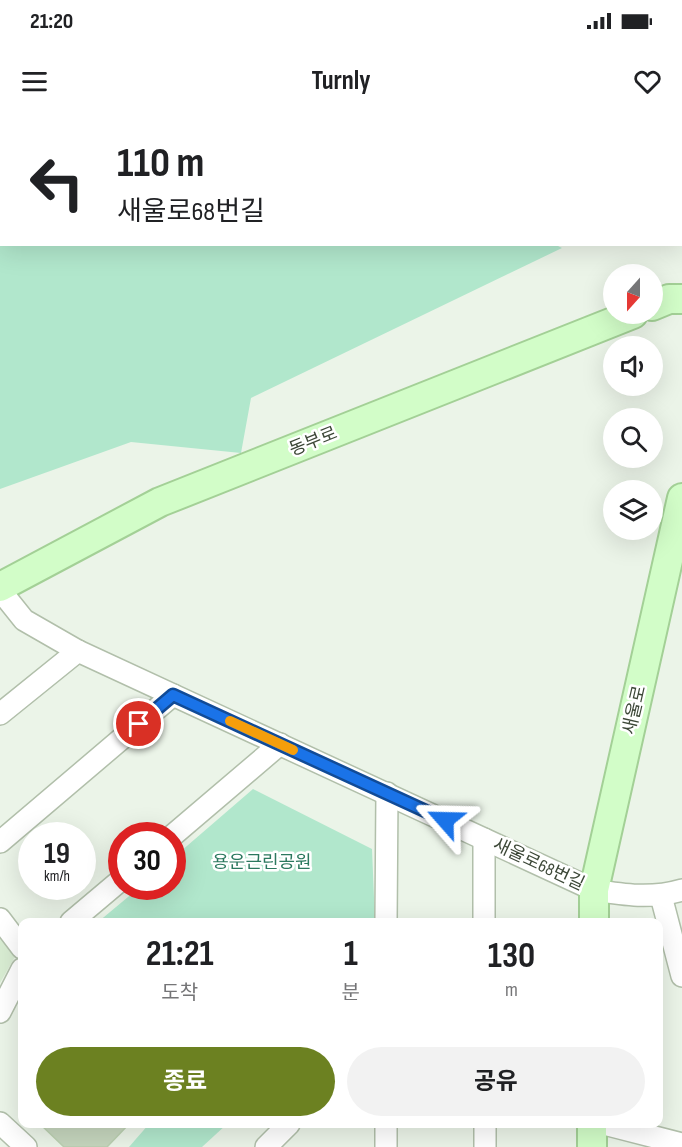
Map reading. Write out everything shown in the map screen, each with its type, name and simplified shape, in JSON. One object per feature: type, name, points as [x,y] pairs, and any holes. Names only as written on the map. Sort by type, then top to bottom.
[{"type":"main road","points":[[663,301],[682,299]]},
{"type":"main road","name":"동부로","points":[[0,588],[160,502],[608,324]]},
{"type":"main road","name":"새울로","points":[[594,918],[594,890],[682,498]]},
{"type":"main road","points":[[592,1128],[592,1147]]},
{"type":"street","name":"새울로68번길","points":[[0,588],[24,620],[78,651],[594,890],[637,897],[661,896],[682,890]]},
{"type":"street","points":[[0,714],[78,651]]},
{"type":"street","points":[[0,842],[173,695]]},
{"type":"street","points":[[186,824],[280,744]]},
{"type":"street","points":[[386,918],[387,793]]},
{"type":"street","name":"새울로68번길","points":[[483,839],[484,918]]},
{"type":"street","points":[[76,918],[108,891]]},
{"type":"street","points":[[661,896],[682,976]]},
{"type":"street","points":[[0,919],[18,943]]},
{"type":"street","points":[[0,1012],[18,977]]},
{"type":"street","points":[[0,1123],[26,1147]]},
{"type":"street","points":[[266,1147],[285,1128]]},
{"type":"street","points":[[386,1128],[386,1147]]},
{"type":"street","points":[[485,1128],[485,1147]]},
{"type":"street","points":[[619,1128],[682,1144]]},
{"type":"shaded area","points":[[0,935],[16,955],[0,983]]},
{"type":"green space","points":[[0,246],[558,246],[562,248],[251,398],[241,453],[131,442],[0,489]]},
{"type":"green space","name":"용운근린공원","points":[[253,789],[372,849],[375,918],[103,918],[124,900],[186,900],[186,847]]},
{"type":"green space","points":[[146,1128],[223,1128],[202,1147],[129,1147]]},
{"type":"building","points":[[44,1128],[125,1128],[107,1147],[64,1147]]},
{"type":"slow traffic","points":[[230,721],[293,750]]},
{"type":"route","points":[[139,724],[173,695],[445,820]]}]
